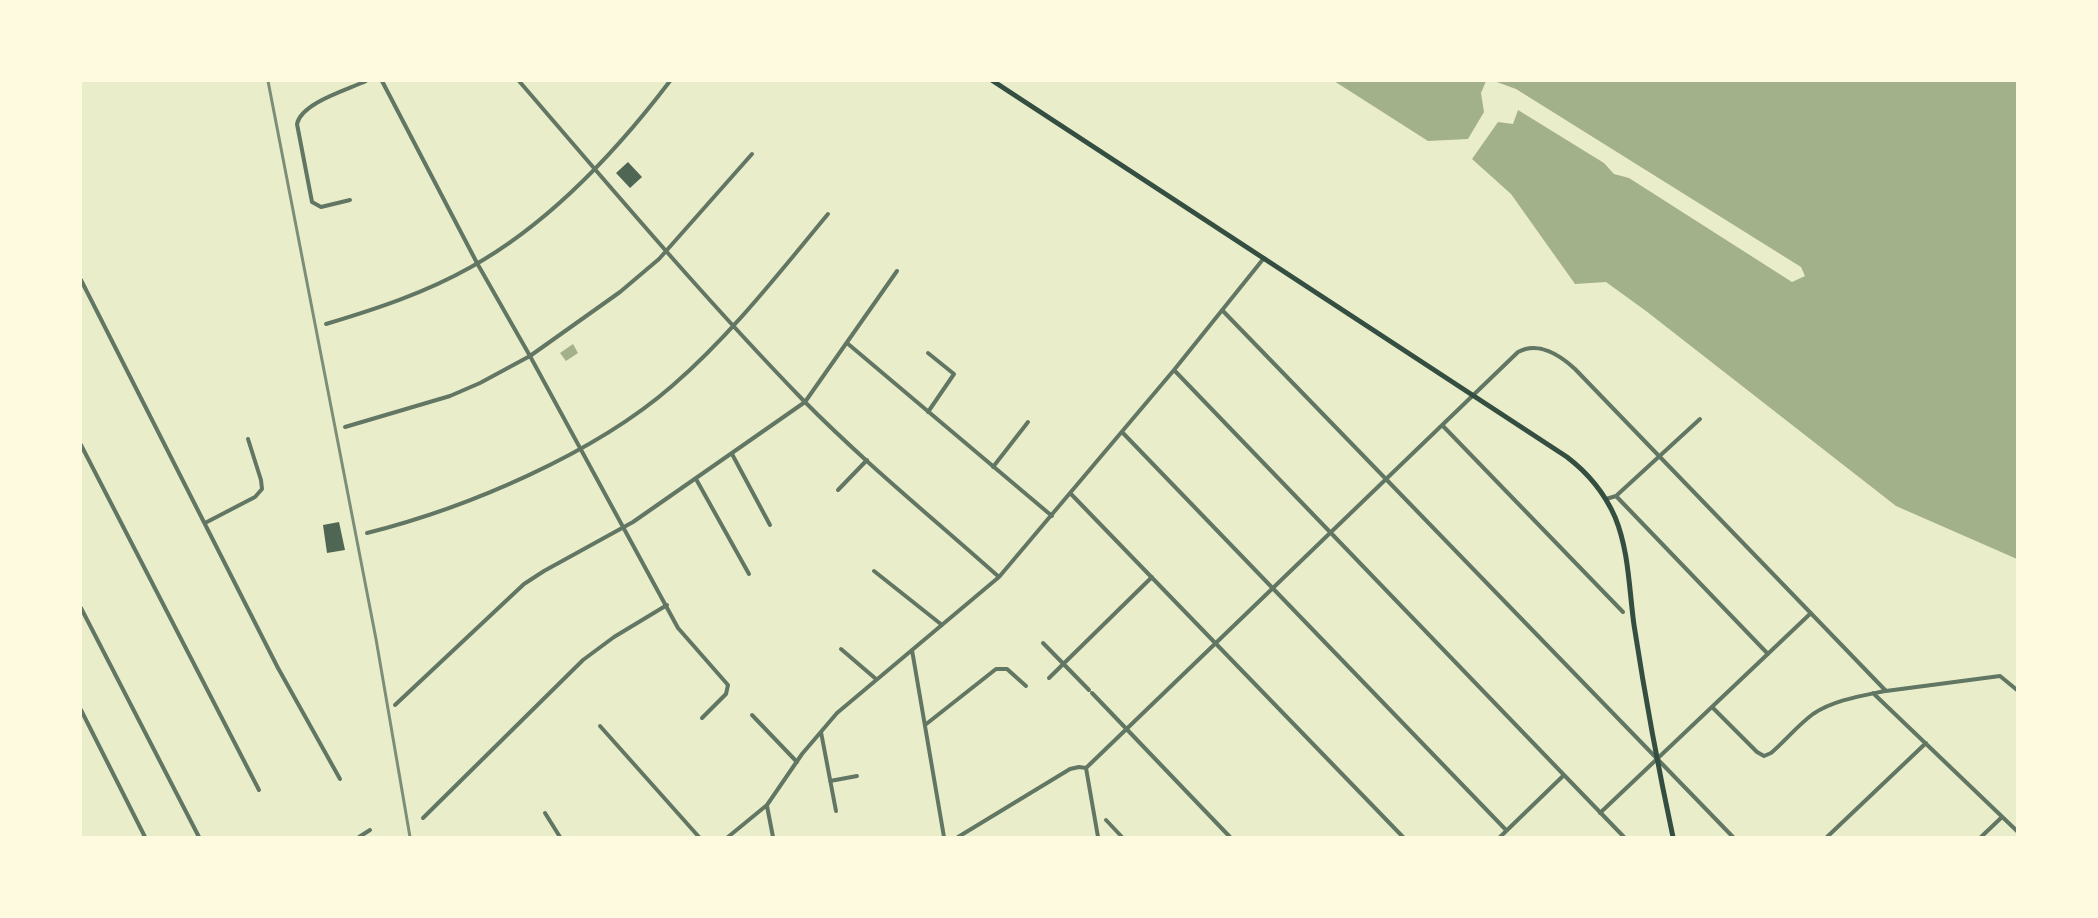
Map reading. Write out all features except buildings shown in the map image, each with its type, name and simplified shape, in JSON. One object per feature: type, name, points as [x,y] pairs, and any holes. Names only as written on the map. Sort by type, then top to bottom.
[{"type":"main road","points":[[993,81],[1573,462],[1595,483],[1606,499],[1618,527],[1626,560],[1657,759],[1673,837]]},
{"type":"street","points":[[350,200],[321,207],[312,202],[297,128],[300,116],[311,106],[366,81]]},
{"type":"street","points":[[382,81],[477,263],[682,633],[728,685],[726,694],[702,718]]},
{"type":"street","points":[[519,81],[666,252],[805,402],[999,577]]},
{"type":"street","points":[[326,324],[408,297],[477,263],[533,223],[594,169],[631,129],[670,81]]},
{"type":"street","points":[[345,427],[456,394],[530,356],[620,292],[666,252],[752,154]]},
{"type":"street","points":[[367,533],[469,501],[581,448],[635,414],[665,392],[734,327],[828,214]]},
{"type":"street","points":[[728,837],[767,805],[797,762],[837,713],[999,577],[1071,494],[1264,258]]},
{"type":"street","points":[[394,705],[524,584],[624,527],[805,402],[897,271]]},
{"type":"street","points":[[81,280],[278,668],[340,779]]},
{"type":"street","points":[[1222,310],[1733,837]]},
{"type":"street","points":[[847,343],[1052,516]]},
{"type":"street","points":[[1086,768],[1128,730],[1442,424],[1520,351],[1532,348],[1542,349],[1567,362],[1886,691]]},
{"type":"street","points":[[928,353],[954,374],[928,412]]},
{"type":"street","points":[[1174,370],[1624,837]]},
{"type":"street","points":[[1606,499],[1616,496],[1700,419]]},
{"type":"street","points":[[993,466],[1028,422]]},
{"type":"street","points":[[1442,424],[1623,612]]},
{"type":"street","points":[[1122,432],[1506,830]]},
{"type":"street","points":[[205,523],[255,497],[262,489],[262,482],[248,439]]},
{"type":"street","points":[[81,445],[259,790]]},
{"type":"street","points":[[732,454],[770,525]]},
{"type":"street","points":[[838,490],[867,460]]},
{"type":"street","points":[[696,479],[749,574]]},
{"type":"street","points":[[1071,494],[1403,837]]},
{"type":"street","points":[[1616,496],[1768,654]]},
{"type":"street","points":[[874,571],[942,625]]},
{"type":"street","points":[[1048,678],[1152,577]]},
{"type":"street","points":[[423,818],[583,660],[609,639],[667,606]]},
{"type":"street","points":[[81,608],[199,837]]},
{"type":"street","points":[[1600,813],[1811,613]]},
{"type":"street","points":[[1043,643],[1230,837]]},
{"type":"street","points":[[912,649],[944,837]]},
{"type":"street","points":[[841,650],[876,679]]},
{"type":"street","points":[[925,725],[996,669],[1007,669],[1026,686]]},
{"type":"street","points":[[1712,707],[1757,752],[1764,756],[1773,752],[1818,711],[1837,702],[1886,691],[1998,676],[2017,690]]},
{"type":"street","points":[[1874,693],[2017,831]]},
{"type":"street","points":[[81,710],[145,837]]},
{"type":"street","points":[[752,716],[797,762]]},
{"type":"street","points":[[600,726],[699,837]]},
{"type":"street","points":[[821,732],[836,811]]},
{"type":"street","points":[[1827,837],[1926,743]]},
{"type":"street","points":[[958,837],[1070,769],[1086,768]]},
{"type":"street","points":[[1086,768],[1098,837]]},
{"type":"street","points":[[1500,837],[1564,775]]},
{"type":"street","points":[[830,782],[857,776]]},
{"type":"street","points":[[767,805],[773,837]]},
{"type":"street","points":[[545,813],[560,837]]},
{"type":"street","points":[[1981,837],[2002,816]]},
{"type":"street","points":[[1106,820],[1122,837]]},
{"type":"street","points":[[359,837],[370,830]]},
{"type":"shaded area","points":[[1334,81],[1486,81],[1481,93],[1484,112],[1468,139],[1428,141]]},
{"type":"shaded area","points":[[1494,81],[2017,81],[2017,559],[1896,506],[1606,282],[1575,284],[1511,194],[1472,159],[1498,122],[1513,124],[1518,110],[1604,163],[1614,174],[1629,178],[1792,282],[1805,276],[1801,267],[1516,89]]},
{"type":"shaded area","points":[[573,344],[578,353],[566,361],[560,353]]},
{"type":"railway","points":[[268,81],[376,639],[410,837]]}]
